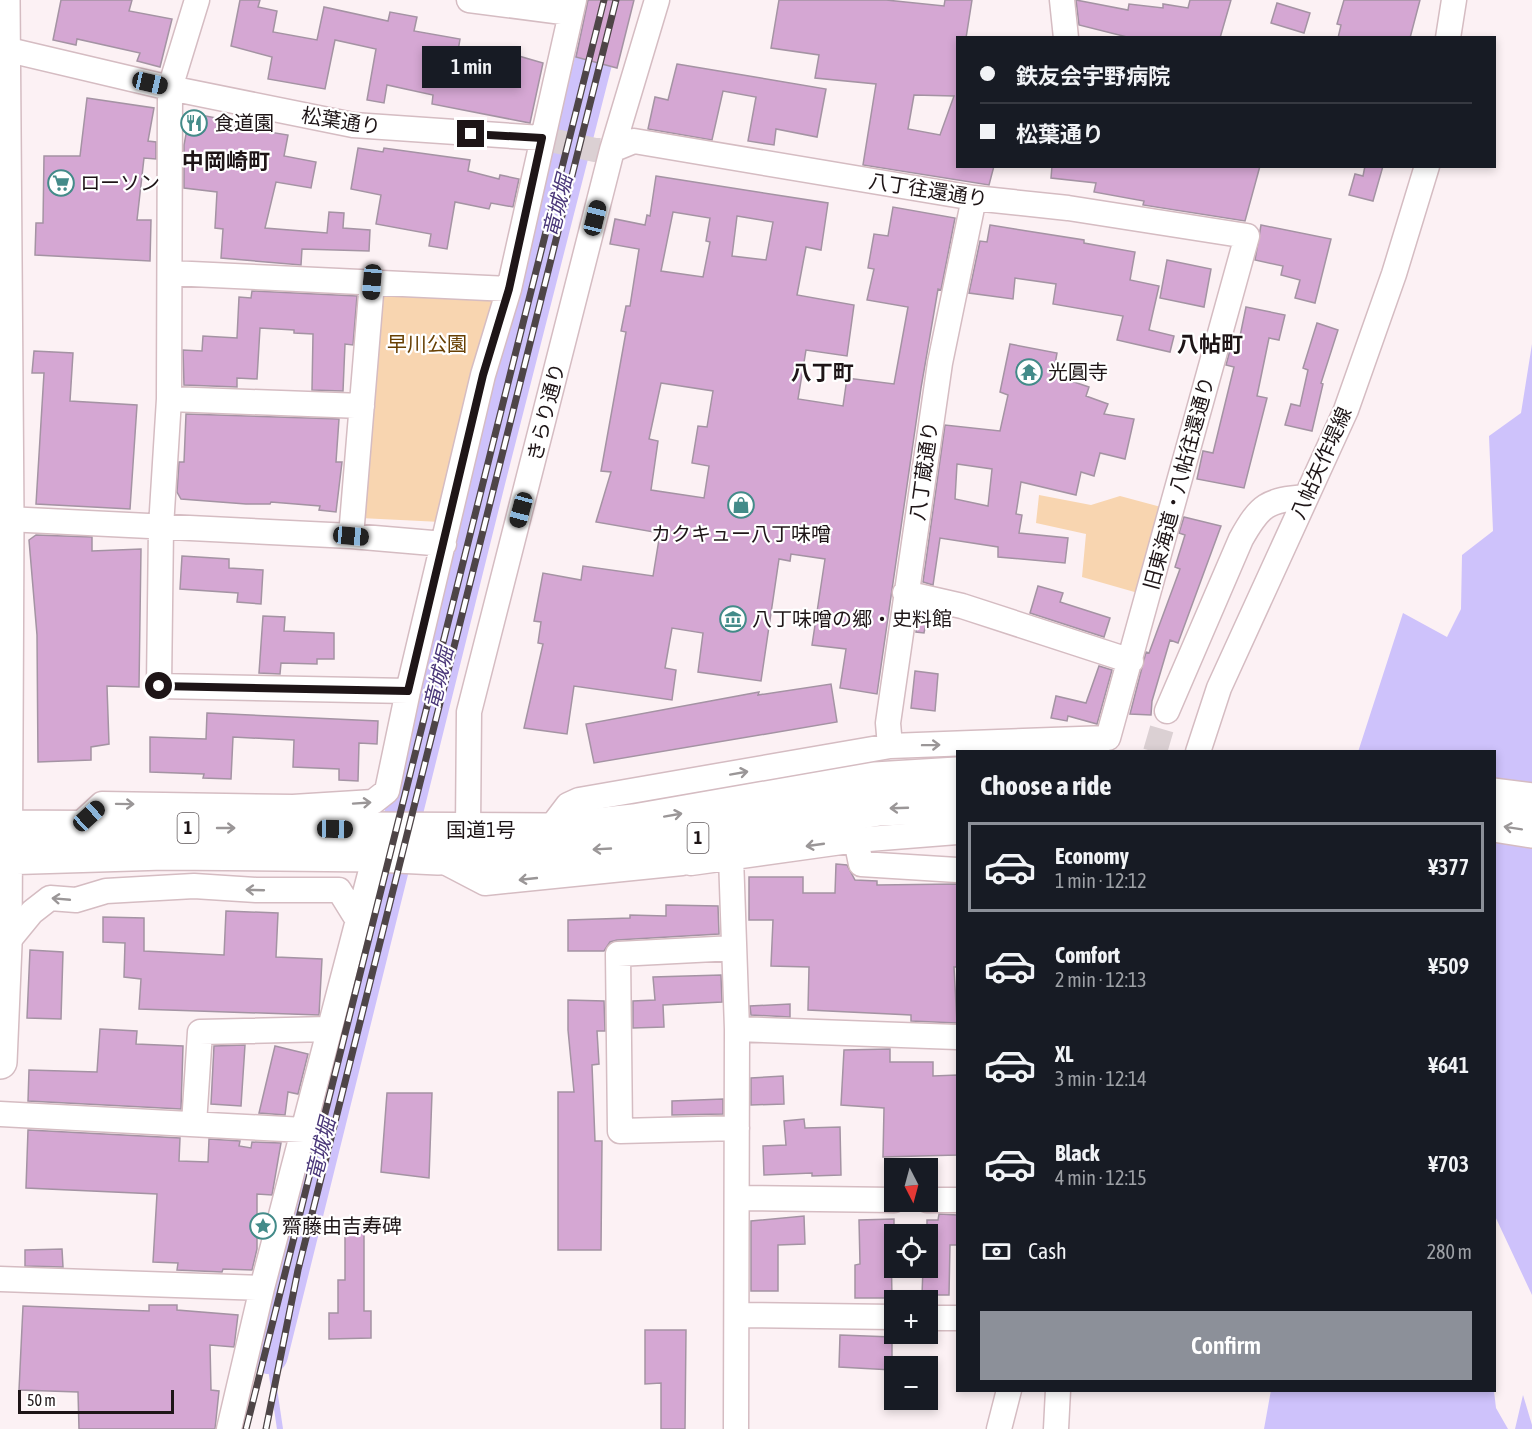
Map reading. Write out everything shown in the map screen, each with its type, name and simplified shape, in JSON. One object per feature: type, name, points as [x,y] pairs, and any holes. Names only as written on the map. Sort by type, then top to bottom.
[{"type":"highway","points":[[0,1062],[4,945],[2,843],[7,519],[3,0]]},
{"type":"highway","name":"国道1号","points":[[376,842],[468,830],[549,830],[634,821],[875,779],[956,774]]},
{"type":"highway","points":[[1496,795],[1532,800]]},
{"type":"highway","name":"国道1号","points":[[2,843],[157,841],[307,830],[376,842],[438,858],[642,847],[879,809],[955,826]]},
{"type":"highway","points":[[1496,825],[1532,831]]},
{"type":"highway","name":"国道1号","points":[[2,843],[76,828],[157,841]]},
{"type":"street","points":[[198,0],[170,88],[169,399],[161,527],[159,686],[408,691]]},
{"type":"street","points":[[76,828],[102,804],[179,805],[307,830],[374,802],[387,791],[408,691],[483,375],[509,289],[572,7],[469,0]]},
{"type":"street","name":"きらり通り","points":[[468,830],[469,712],[612,150],[657,0]]},
{"type":"street","points":[[1062,0],[1066,36]]},
{"type":"street","points":[[1448,36],[1454,0]]},
{"type":"street","name":"松葉通り","points":[[2,48],[170,88],[353,126],[542,138]]},
{"type":"street","name":"八丁往還通り","points":[[612,150],[634,141],[974,198],[1068,208],[1246,236]]},
{"type":"street","name":"八帖矢作堤線","points":[[1199,750],[1219,688],[1346,410],[1394,274],[1425,168]]},
{"type":"street","name":"八丁蔵通り","points":[[890,746],[888,723],[940,363],[974,198]]},
{"type":"street","name":"旧東海道・八帖往還通り","points":[[981,748],[1108,738],[1246,236]]},
{"type":"street","points":[[170,273],[509,289]]},
{"type":"street","points":[[351,536],[372,282]]},
{"type":"street","points":[[169,399],[362,406]]},
{"type":"street","points":[[1167,711],[1241,539],[1254,516],[1265,505],[1278,500],[1306,497]]},
{"type":"street","points":[[7,519],[351,536],[444,544]]},
{"type":"street","points":[[905,593],[962,606],[1131,661]]},
{"type":"street","points":[[549,830],[568,805],[579,800],[890,746],[981,748]]},
{"type":"street","points":[[179,805],[157,841],[194,886]]},
{"type":"street","points":[[438,858],[485,883],[691,862],[955,826]]},
{"type":"street","points":[[286,890],[307,830]]},
{"type":"street","points":[[856,840],[861,864],[956,870]]},
{"type":"street","points":[[229,1429],[262,1288],[376,842]]},
{"type":"street","points":[[642,847],[691,862]]},
{"type":"street","points":[[731,857],[738,1128],[736,1429]]},
{"type":"street","points":[[4,945],[32,912],[50,898],[76,900],[106,891],[194,886],[339,890],[357,919]]},
{"type":"street","points":[[734,948],[618,954],[620,1131],[738,1128]]},
{"type":"street","points":[[194,1124],[200,1032],[329,1029]]},
{"type":"street","points":[[737,1029],[956,1037]]},
{"type":"street","points":[[0,1114],[304,1130]]},
{"type":"street","points":[[738,1198],[884,1200]]},
{"type":"street","points":[[938,1200],[956,1200]]},
{"type":"street","points":[[0,1280],[262,1288]]},
{"type":"street","points":[[738,1315],[884,1317]]},
{"type":"street","points":[[938,1318],[956,1318]]},
{"type":"street","points":[[999,1429],[1008,1392]]},
{"type":"street","points":[[1056,1429],[1058,1392]]},
{"type":"green space","name":"早川公園","points":[[377,286],[496,291],[441,522],[360,518]]},
{"type":"green space","points":[[1039,495],[1091,505],[1120,496],[1161,507],[1138,593],[1082,577],[1086,534],[1036,523]]},
{"type":"shaded area","points":[[1532,344],[1532,1295],[1496,1218],[1496,750],[1359,750],[1403,613],[1447,637],[1461,609],[1462,555],[1493,531],[1489,436],[1521,413]]},
{"type":"shaded area","points":[[1271,1392],[1494,1392],[1496,1408],[1508,1429],[1264,1429]]},
{"type":"shaded area","points":[[1523,1395],[1532,1425],[1532,1429],[1515,1429]]},
{"type":"building","points":[[61,0],[132,0],[129,11],[172,19],[160,67],[137,61],[140,53],[77,39],[76,45],[53,40]]},
{"type":"building","points":[[240,0],[260,0],[258,7],[277,11],[273,32],[317,40],[324,7],[388,21],[390,12],[417,17],[414,31],[460,39],[458,51],[489,57],[491,48],[543,63],[530,123],[432,104],[433,95],[387,85],[384,103],[367,100],[376,49],[335,40],[325,89],[268,79],[272,57],[231,46]]},
{"type":"building","points":[[588,0],[634,0],[617,68],[576,57]]},
{"type":"building","points":[[779,0],[886,0],[944,6],[945,0],[972,0],[966,36],[956,36],[956,168],[993,168],[989,185],[863,165],[876,84],[815,78],[819,55],[771,48]],"holes":[[[914,95],[954,96],[940,135],[908,129]]]},
{"type":"building","points":[[1076,0],[1128,10],[1129,4],[1163,8],[1163,4],[1188,8],[1190,0],[1231,0],[1221,36],[1123,36],[1079,25]]},
{"type":"building","points":[[1344,0],[1420,0],[1411,36],[1338,36],[1341,25],[1337,24]]},
{"type":"building","points":[[1277,3],[1310,13],[1304,33],[1271,23]]},
{"type":"building","points":[[677,64],[826,89],[817,137],[776,129],[774,145],[748,141],[756,97],[723,91],[712,140],[648,129],[655,97],[668,100]]},
{"type":"building","points":[[87,98],[154,108],[148,141],[156,142],[156,159],[144,158],[137,220],[151,220],[150,261],[35,255],[36,223],[43,223],[44,156],[80,156]]},
{"type":"building","points":[[190,113],[227,120],[226,125],[288,135],[284,156],[316,162],[311,188],[276,182],[265,228],[327,233],[329,212],[344,213],[343,228],[370,230],[369,251],[302,249],[301,265],[221,258],[223,229],[215,228],[217,192],[184,188],[184,145]]},
{"type":"building","points":[[358,148],[383,152],[384,148],[470,160],[468,171],[499,179],[500,175],[519,179],[513,207],[491,203],[489,209],[455,202],[447,249],[429,246],[431,234],[376,224],[381,195],[351,189]]},
{"type":"building","points":[[1052,168],[1259,168],[1245,221],[1143,205],[1144,201],[1094,192],[1096,183],[1051,178]]},
{"type":"building","points":[[1365,168],[1382,168],[1373,201],[1349,195],[1355,174],[1363,176]]},
{"type":"building","points":[[656,176],[828,203],[821,250],[806,247],[797,295],[854,305],[847,356],[806,350],[798,399],[843,406],[847,378],[894,384],[908,307],[867,300],[874,269],[868,268],[874,234],[888,236],[893,207],[955,218],[941,290],[938,289],[921,388],[877,694],[840,688],[846,649],[812,645],[825,559],[791,554],[790,561],[779,559],[761,681],[698,672],[703,633],[672,628],[665,668],[676,670],[672,700],[574,686],[567,734],[524,728],[543,644],[538,643],[541,622],[534,621],[543,573],[581,580],[583,566],[653,576],[660,533],[596,522],[611,472],[601,471],[626,332],[621,331],[626,306],[630,306],[639,249],[610,244],[615,219],[645,225],[647,215],[650,216]],"holes":[[[673,212],[710,218],[706,241],[710,242],[703,277],[661,271]],[[737,216],[773,222],[766,260],[732,256]],[[661,383],[713,391],[707,427],[698,426],[692,463],[709,466],[704,498],[651,490],[658,441],[649,439]]]},
{"type":"building","points":[[990,225],[1084,240],[1084,243],[1135,252],[1130,280],[1159,286],[1149,330],[1174,336],[1170,352],[1117,340],[1123,316],[1053,304],[1056,284],[1015,278],[1013,299],[969,293],[980,241],[987,242]]},
{"type":"building","points":[[1261,225],[1331,239],[1315,303],[1295,298],[1300,280],[1281,275],[1283,266],[1255,260]]},
{"type":"building","points":[[1167,260],[1211,269],[1204,307],[1160,298]]},
{"type":"building","points":[[252,291],[357,296],[353,345],[345,344],[343,391],[312,390],[313,334],[294,333],[294,330],[260,328],[257,379],[237,378],[237,387],[184,385],[183,350],[202,351],[203,336],[237,338],[239,297],[251,298]]},
{"type":"building","points":[[1246,307],[1285,315],[1279,340],[1269,338],[1257,396],[1267,398],[1244,488],[1197,479],[1203,451],[1213,453],[1234,367],[1226,365],[1233,339],[1239,341]]},
{"type":"building","points":[[1317,323],[1338,330],[1321,383],[1323,384],[1312,431],[1285,425],[1291,404],[1300,406],[1308,370],[1303,368]]},
{"type":"building","points":[[1010,344],[1057,353],[1053,375],[1089,387],[1086,396],[1108,404],[1104,414],[1134,419],[1125,459],[1100,453],[1094,476],[1081,472],[1076,495],[1021,482],[1016,514],[1022,515],[1019,533],[1068,538],[1065,563],[998,557],[998,547],[940,538],[933,585],[923,582],[945,425],[1000,431],[1008,395],[1000,392]],"holes":[[[957,464],[992,469],[988,506],[955,499]]]},
{"type":"building","points":[[34,351],[73,353],[70,401],[137,405],[130,509],[36,504],[44,373],[32,373]]},
{"type":"building","points":[[186,414],[339,419],[336,462],[342,462],[336,512],[319,510],[320,506],[181,499],[177,492],[179,462],[184,462]]},
{"type":"building","points":[[1184,517],[1221,526],[1178,643],[1170,640],[1152,701],[1151,715],[1130,714],[1146,652],[1149,653],[1180,569],[1175,567],[1185,535],[1179,533]]},
{"type":"building","points":[[36,535],[92,537],[92,551],[141,549],[139,687],[107,686],[109,744],[91,747],[91,760],[38,762],[37,635],[29,540]]},
{"type":"building","points":[[182,556],[229,559],[229,568],[263,570],[261,604],[237,602],[238,593],[180,589]]},
{"type":"building","points":[[1038,586],[1063,593],[1060,602],[1110,618],[1104,637],[1030,613]]},
{"type":"building","points":[[919,611],[928,613],[924,633],[916,632]]},
{"type":"building","points":[[263,616],[285,617],[284,631],[334,633],[334,659],[317,659],[317,664],[281,663],[280,674],[259,673]]},
{"type":"building","points":[[1099,666],[1112,670],[1097,724],[1068,716],[1067,721],[1051,718],[1056,696],[1086,703]]},
{"type":"building","points":[[915,671],[938,674],[935,711],[911,708]]},
{"type":"building","points":[[831,684],[837,722],[594,763],[586,724],[759,692],[758,695]]},
{"type":"building","points":[[207,713],[378,721],[377,744],[359,743],[358,781],[339,780],[339,769],[293,767],[294,740],[233,737],[231,779],[203,778],[204,774],[150,772],[150,737],[206,739]]},
{"type":"building","points":[[836,864],[847,865],[855,880],[877,881],[877,885],[956,884],[956,967],[954,967],[956,1023],[911,1021],[911,1015],[808,1010],[809,967],[771,966],[773,920],[749,920],[749,877],[803,877],[803,893],[835,893]]},
{"type":"building","points":[[666,905],[718,906],[719,934],[617,940],[610,942],[604,951],[568,951],[568,920],[630,918],[630,915],[666,916]]},
{"type":"building","points":[[226,911],[278,913],[276,957],[322,959],[319,1015],[139,1009],[141,979],[124,977],[125,943],[103,942],[103,917],[144,918],[144,951],[224,955]]},
{"type":"building","points":[[30,950],[63,952],[61,1019],[27,1018]]},
{"type":"building","points":[[721,975],[722,1002],[663,1005],[664,1027],[633,1028],[633,1001],[655,1000],[653,977]]},
{"type":"building","points":[[568,1000],[604,1001],[605,1031],[597,1031],[599,1064],[592,1065],[595,1141],[602,1141],[601,1250],[558,1250],[558,1092],[574,1092],[568,1030]]},
{"type":"building","points":[[790,1004],[790,1017],[751,1015],[750,1006]]},
{"type":"building","points":[[100,1029],[137,1031],[136,1044],[183,1046],[181,1109],[28,1101],[29,1070],[97,1072]]},
{"type":"building","points":[[245,1045],[241,1106],[211,1104],[214,1046]]},
{"type":"building","points":[[275,1046],[308,1054],[298,1094],[288,1092],[285,1115],[259,1113]]},
{"type":"building","points":[[890,1049],[890,1062],[933,1062],[933,1076],[956,1075],[956,1155],[883,1157],[884,1108],[841,1105],[844,1050]]},
{"type":"building","points":[[783,1076],[784,1104],[751,1105],[751,1078]]},
{"type":"building","points":[[387,1093],[432,1093],[429,1178],[381,1172]]},
{"type":"building","points":[[723,1099],[723,1114],[672,1115],[672,1101]]},
{"type":"building","points":[[804,1119],[805,1128],[840,1127],[841,1175],[812,1176],[812,1173],[764,1175],[763,1146],[786,1145],[784,1121]]},
{"type":"building","points":[[28,1130],[180,1138],[179,1161],[208,1162],[209,1139],[240,1141],[239,1146],[251,1148],[252,1142],[281,1143],[272,1195],[257,1194],[257,1249],[252,1270],[223,1269],[222,1272],[177,1270],[178,1263],[153,1262],[157,1194],[26,1188]]},
{"type":"building","points":[[939,1214],[956,1215],[956,1245],[950,1245],[949,1295],[938,1295],[938,1290],[922,1290],[923,1278],[938,1278],[938,1224],[927,1224],[927,1220],[938,1220]]},
{"type":"building","points":[[804,1216],[805,1244],[778,1245],[778,1291],[751,1291],[751,1221]]},
{"type":"building","points":[[894,1219],[894,1224],[884,1224],[884,1278],[892,1278],[892,1290],[884,1290],[884,1298],[855,1298],[855,1265],[860,1264],[859,1220]]},
{"type":"building","points":[[345,1223],[364,1223],[364,1311],[371,1311],[371,1338],[329,1339],[329,1313],[338,1313],[338,1280],[345,1280]]},
{"type":"building","points":[[62,1249],[63,1267],[25,1266],[25,1250]]},
{"type":"building","points":[[149,1305],[177,1305],[177,1310],[238,1315],[234,1347],[210,1345],[211,1390],[219,1391],[215,1429],[79,1429],[78,1392],[19,1390],[23,1306],[149,1311]]},
{"type":"building","points":[[645,1330],[686,1330],[685,1429],[661,1429],[661,1383],[645,1384]]},
{"type":"building","points":[[840,1335],[884,1337],[884,1344],[892,1344],[892,1356],[884,1356],[884,1370],[839,1367]]},
{"type":"waterway","name":"竜城堀","points":[[269,1355],[487,478],[609,0]]},
{"type":"waterway","points":[[269,1355],[280,1429]]},
{"type":"tunnel","points":[[542,138],[595,150],[612,150]]},
{"type":"tunnel","points":[[1156,750],[1167,711]]},
{"type":"railway","points":[[246,1429],[604,0]]},
{"type":"railway","points":[[266,1429],[298,1270],[616,0]]},
{"type":"place","name":"食道園","points":[[194,123]]},
{"type":"place","name":"ローソン","points":[[61,183]]},
{"type":"place","name":"光圓寺","points":[[1029,372]]},
{"type":"place","name":"カクキュー八丁味噌","points":[[741,505]]},
{"type":"place","name":"八丁味噌の郷・史料館","points":[[733,619]]},
{"type":"place","name":"齋藤由吉寿碑","points":[[263,1226]]},
{"type":"district","name":"中岡崎町","points":[[226,161]]},
{"type":"district","name":"八帖町","points":[[1210,344]]},
{"type":"district","name":"八丁町","points":[[822,373]]},
{"type":"route","points":[[159,686],[408,691],[483,375],[509,289],[542,138],[471,134]]}]
